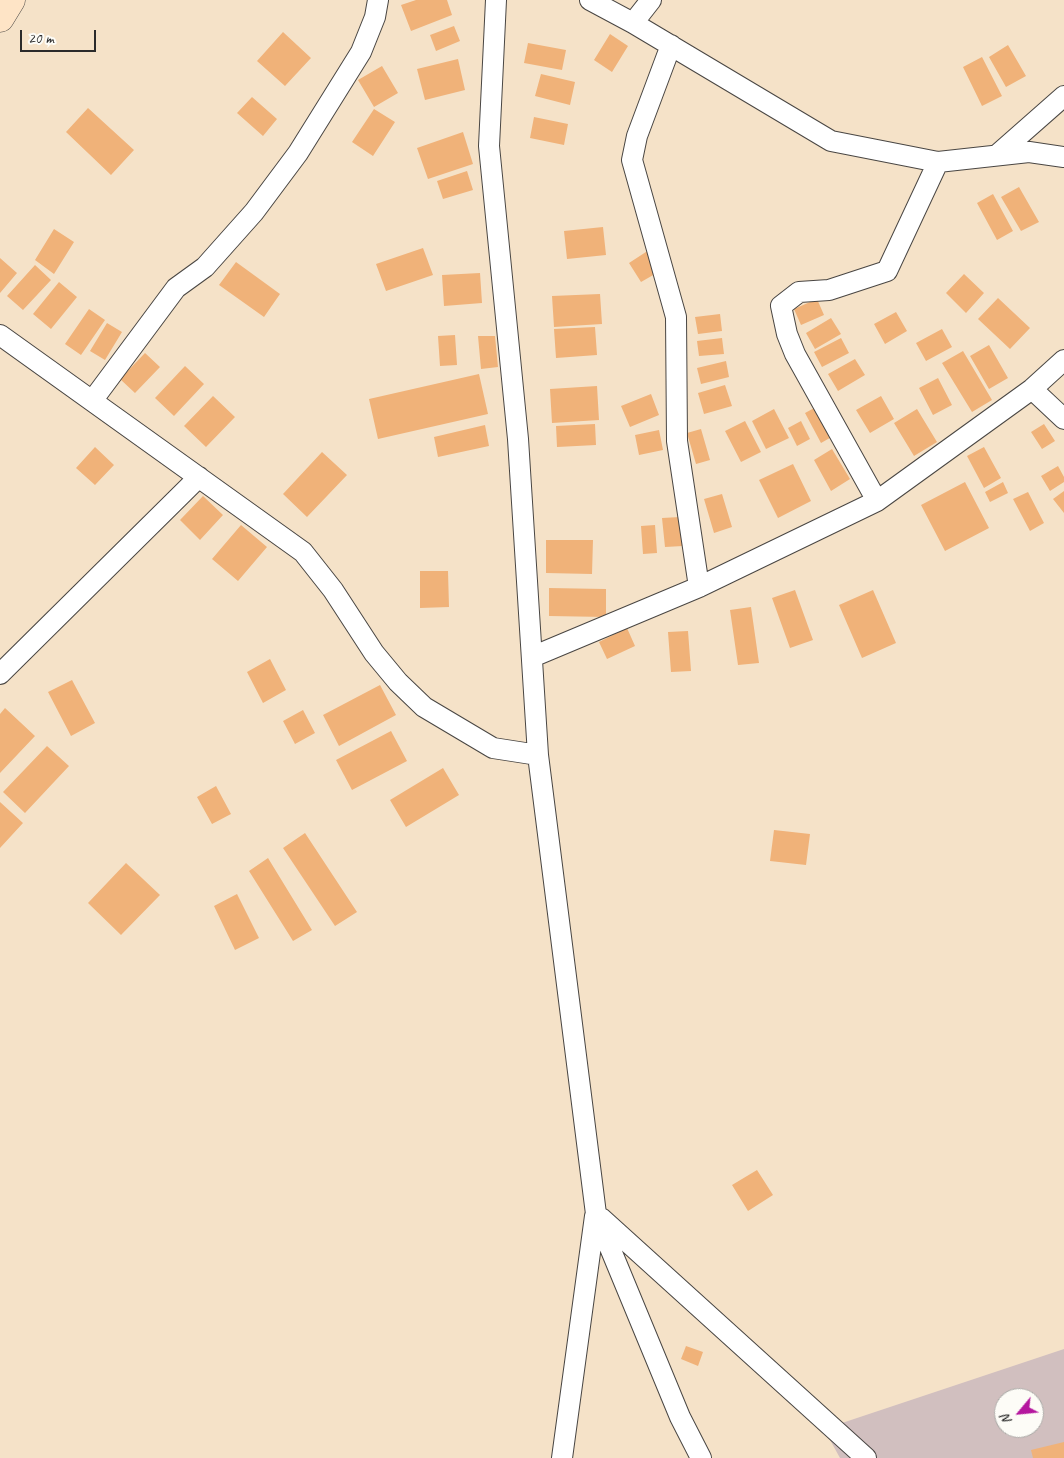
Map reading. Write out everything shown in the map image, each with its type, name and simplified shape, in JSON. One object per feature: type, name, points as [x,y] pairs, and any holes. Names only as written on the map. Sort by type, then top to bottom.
[{"type":"main road","points":[[0,18],[11,0]]},
{"type":"street","points":[[92,401],[176,288],[205,267],[254,212],[298,152],[361,52],[375,17],[378,0]]},
{"type":"street","points":[[496,0],[489,146],[518,439],[538,754],[596,1214],[562,1458]]},
{"type":"street","points":[[590,0],[634,23],[831,141],[938,162],[1029,152],[1064,157]]},
{"type":"street","points":[[634,23],[651,0]]},
{"type":"street","points":[[671,45],[636,136],[632,160],[676,317],[677,441],[699,587]]},
{"type":"street","points":[[997,155],[1064,96]]},
{"type":"street","points":[[877,501],[795,354],[788,334],[782,306],[799,292],[829,290],[887,271],[938,162]]},
{"type":"street","points":[[0,335],[303,552],[333,590],[374,653],[398,682],[424,707],[493,748],[538,754]]},
{"type":"street","points":[[532,657],[699,587],[877,501],[1032,389],[1064,360]]},
{"type":"street","points":[[1032,389],[1064,419]]},
{"type":"street","points":[[0,674],[198,477]]},
{"type":"street","points":[[596,1214],[680,1417],[701,1458]]},
{"type":"street","points":[[596,1214],[866,1458]]},
{"type":"shaded area","points":[[1064,1349],[1064,1458],[840,1458],[824,1429]]},
{"type":"building","points":[[416,0],[447,0],[452,15],[411,31],[401,5]]},
{"type":"building","points":[[454,26],[460,41],[436,51],[430,35]]},
{"type":"building","points":[[283,32],[311,58],[285,86],[257,61]]},
{"type":"building","points":[[610,34],[628,46],[612,72],[594,60]]},
{"type":"building","points":[[528,43],[566,50],[562,70],[524,63]]},
{"type":"building","points":[[1008,45],[1026,76],[1006,87],[989,57]]},
{"type":"building","points":[[982,57],[1002,96],[982,106],[963,67]]},
{"type":"building","points":[[458,59],[465,90],[425,100],[417,69]]},
{"type":"building","points":[[382,66],[398,93],[374,107],[358,80]]},
{"type":"building","points":[[541,74],[575,82],[570,105],[535,96]]},
{"type":"building","points":[[252,97],[277,119],[263,136],[237,113]]},
{"type":"building","points":[[88,108],[134,150],[111,175],[66,132]]},
{"type":"building","points":[[374,109],[395,122],[373,156],[352,142]]},
{"type":"building","points":[[534,117],[568,124],[564,145],[530,138]]},
{"type":"building","points":[[463,132],[473,164],[428,179],[417,148]]},
{"type":"building","points":[[467,171],[473,190],[443,199],[437,181]]},
{"type":"building","points":[[1019,187],[1039,222],[1021,231],[1001,197]]},
{"type":"building","points":[[993,194],[1013,231],[997,240],[977,203]]},
{"type":"building","points":[[603,227],[606,255],[567,259],[564,231]]},
{"type":"building","points":[[54,229],[74,242],[54,274],[35,260]]},
{"type":"building","points":[[423,248],[433,275],[386,291],[376,264]]},
{"type":"building","points":[[649,250],[662,270],[641,282],[629,263]]},
{"type":"building","points":[[0,258],[17,273],[0,293]]},
{"type":"building","points":[[236,262],[280,294],[264,317],[219,285]]},
{"type":"building","points":[[35,265],[51,280],[23,310],[7,296]]},
{"type":"building","points":[[480,273],[482,303],[444,306],[442,275]]},
{"type":"building","points":[[964,274],[984,293],[966,313],[946,293]]},
{"type":"building","points":[[59,282],[77,297],[51,329],[33,314]]},
{"type":"building","points":[[600,294],[602,324],[554,327],[552,296]]},
{"type":"building","points":[[998,298],[1030,328],[1010,349],[978,319]]},
{"type":"building","points":[[817,299],[824,315],[801,325],[794,309]]},
{"type":"building","points":[[89,309],[105,320],[81,355],[65,344]]},
{"type":"building","points":[[896,312],[907,331],[885,344],[874,324]]},
{"type":"building","points":[[720,314],[722,331],[698,334],[695,317]]},
{"type":"building","points":[[831,318],[841,334],[815,349],[806,333]]},
{"type":"building","points":[[107,323],[122,332],[105,360],[90,351]]},
{"type":"building","points":[[595,327],[597,355],[556,358],[554,329]]},
{"type":"building","points":[[942,329],[952,347],[926,361],[916,343]]},
{"type":"building","points":[[455,335],[457,365],[440,366],[438,336]]},
{"type":"building","points":[[478,336],[495,336],[498,367],[481,369]]},
{"type":"building","points":[[722,338],[724,354],[699,356],[697,341]]},
{"type":"building","points":[[841,338],[849,353],[822,367],[814,352]]},
{"type":"building","points":[[989,345],[1008,378],[989,389],[970,356]]},
{"type":"building","points":[[963,351],[992,400],[972,412],[942,363]]},
{"type":"building","points":[[145,353],[160,367],[135,393],[120,379]]},
{"type":"building","points":[[855,359],[865,375],[838,391],[828,374]]},
{"type":"building","points":[[726,361],[729,377],[701,384],[697,368]]},
{"type":"building","points":[[185,366],[204,384],[174,416],[155,398]]},
{"type":"building","points":[[479,374],[488,414],[378,439],[369,399]]},
{"type":"building","points":[[938,378],[952,405],[933,415],[919,388]]},
{"type":"building","points":[[725,385],[732,406],[704,414],[698,393]]},
{"type":"building","points":[[597,386],[599,420],[552,423],[550,389]]},
{"type":"building","points":[[651,394],[659,415],[630,427],[621,406]]},
{"type":"building","points":[[213,396],[235,417],[206,447],[184,426]]},
{"type":"building","points":[[881,396],[894,419],[870,433],[856,410]]},
{"type":"building","points":[[818,406],[835,435],[821,443],[805,413]]},
{"type":"building","points":[[774,409],[789,438],[766,449],[752,421]]},
{"type":"building","points":[[917,409],[937,442],[914,456],[894,423]]},
{"type":"building","points":[[745,421],[761,452],[741,462],[725,431]]},
{"type":"building","points":[[801,421],[810,439],[797,446],[788,428]]},
{"type":"building","points":[[595,424],[596,445],[557,447],[556,426]]},
{"type":"building","points":[[1044,424],[1055,441],[1042,449],[1031,432]]},
{"type":"building","points":[[485,425],[489,446],[438,457],[434,437]]},
{"type":"building","points":[[701,429],[710,460],[696,464],[687,433]]},
{"type":"building","points":[[659,430],[663,450],[639,455],[635,435]]},
{"type":"building","points":[[95,447],[114,465],[95,485],[76,468]]},
{"type":"building","points":[[984,447],[1001,478],[984,488],[967,456]]},
{"type":"building","points":[[832,449],[850,479],[831,491],[814,460]]},
{"type":"building","points":[[322,452],[347,475],[307,517],[283,494]]},
{"type":"building","points":[[793,464],[811,501],[778,518],[759,480]]},
{"type":"building","points":[[1058,466],[1064,477],[1064,482],[1050,491],[1041,476]]},
{"type":"building","points":[[965,482],[989,528],[945,551],[921,505]]},
{"type":"building","points":[[1003,482],[1008,493],[990,502],[985,492]]},
{"type":"building","points":[[1064,491],[1064,513],[1053,499]]},
{"type":"building","points":[[1028,492],[1044,523],[1030,531],[1013,499]]},
{"type":"building","points":[[722,494],[732,527],[714,533],[704,499]]},
{"type":"building","points":[[203,496],[223,515],[200,540],[180,520]]},
{"type":"building","points":[[680,517],[683,546],[665,547],[662,518]]},
{"type":"building","points":[[241,525],[267,547],[238,581],[212,559]]},
{"type":"building","points":[[655,525],[657,553],[643,554],[641,526]]},
{"type":"building","points":[[546,540],[593,540],[592,574],[546,573]]},
{"type":"building","points":[[420,571],[448,571],[449,607],[420,608]]},
{"type":"building","points":[[549,588],[606,589],[606,617],[549,616]]},
{"type":"building","points":[[795,590],[813,640],[790,648],[772,598]]},
{"type":"building","points":[[873,590],[896,643],[862,658],[839,605]]},
{"type":"building","points":[[751,607],[759,663],[738,665],[730,610]]},
{"type":"building","points":[[627,628],[635,646],[607,659],[599,642]]},
{"type":"building","points":[[688,631],[691,671],[671,672],[668,632]]},
{"type":"building","points":[[270,659],[286,690],[263,703],[247,672]]},
{"type":"building","points":[[72,680],[95,723],[71,736],[48,692]]},
{"type":"building","points":[[380,685],[396,715],[339,746],[323,715]]},
{"type":"building","points":[[5,708],[35,736],[0,773],[0,714]]},
{"type":"building","points":[[303,710],[315,733],[295,744],[283,721]]},
{"type":"building","points":[[391,731],[407,761],[352,790],[336,760]]},
{"type":"building","points":[[47,746],[69,766],[25,813],[3,792]]},
{"type":"building","points":[[443,768],[459,795],[406,827],[390,800]]},
{"type":"building","points":[[216,786],[231,814],[212,824],[197,797]]},
{"type":"building","points":[[0,802],[23,823],[0,848]]},
{"type":"building","points":[[774,830],[810,834],[806,865],[770,861]]},
{"type":"building","points":[[305,833],[357,912],[335,926],[283,848]]},
{"type":"building","points":[[268,858],[312,930],[293,941],[249,871]]},
{"type":"building","points":[[126,863],[160,895],[121,935],[88,903]]},
{"type":"building","points":[[237,894],[259,938],[235,950],[214,906]]},
{"type":"building","points":[[757,1170],[773,1195],[748,1211],[732,1185]]},
{"type":"building","points":[[686,1346],[703,1352],[698,1366],[681,1359]]},
{"type":"building","points":[[1064,1442],[1064,1458],[1033,1458],[1031,1450]]}]
